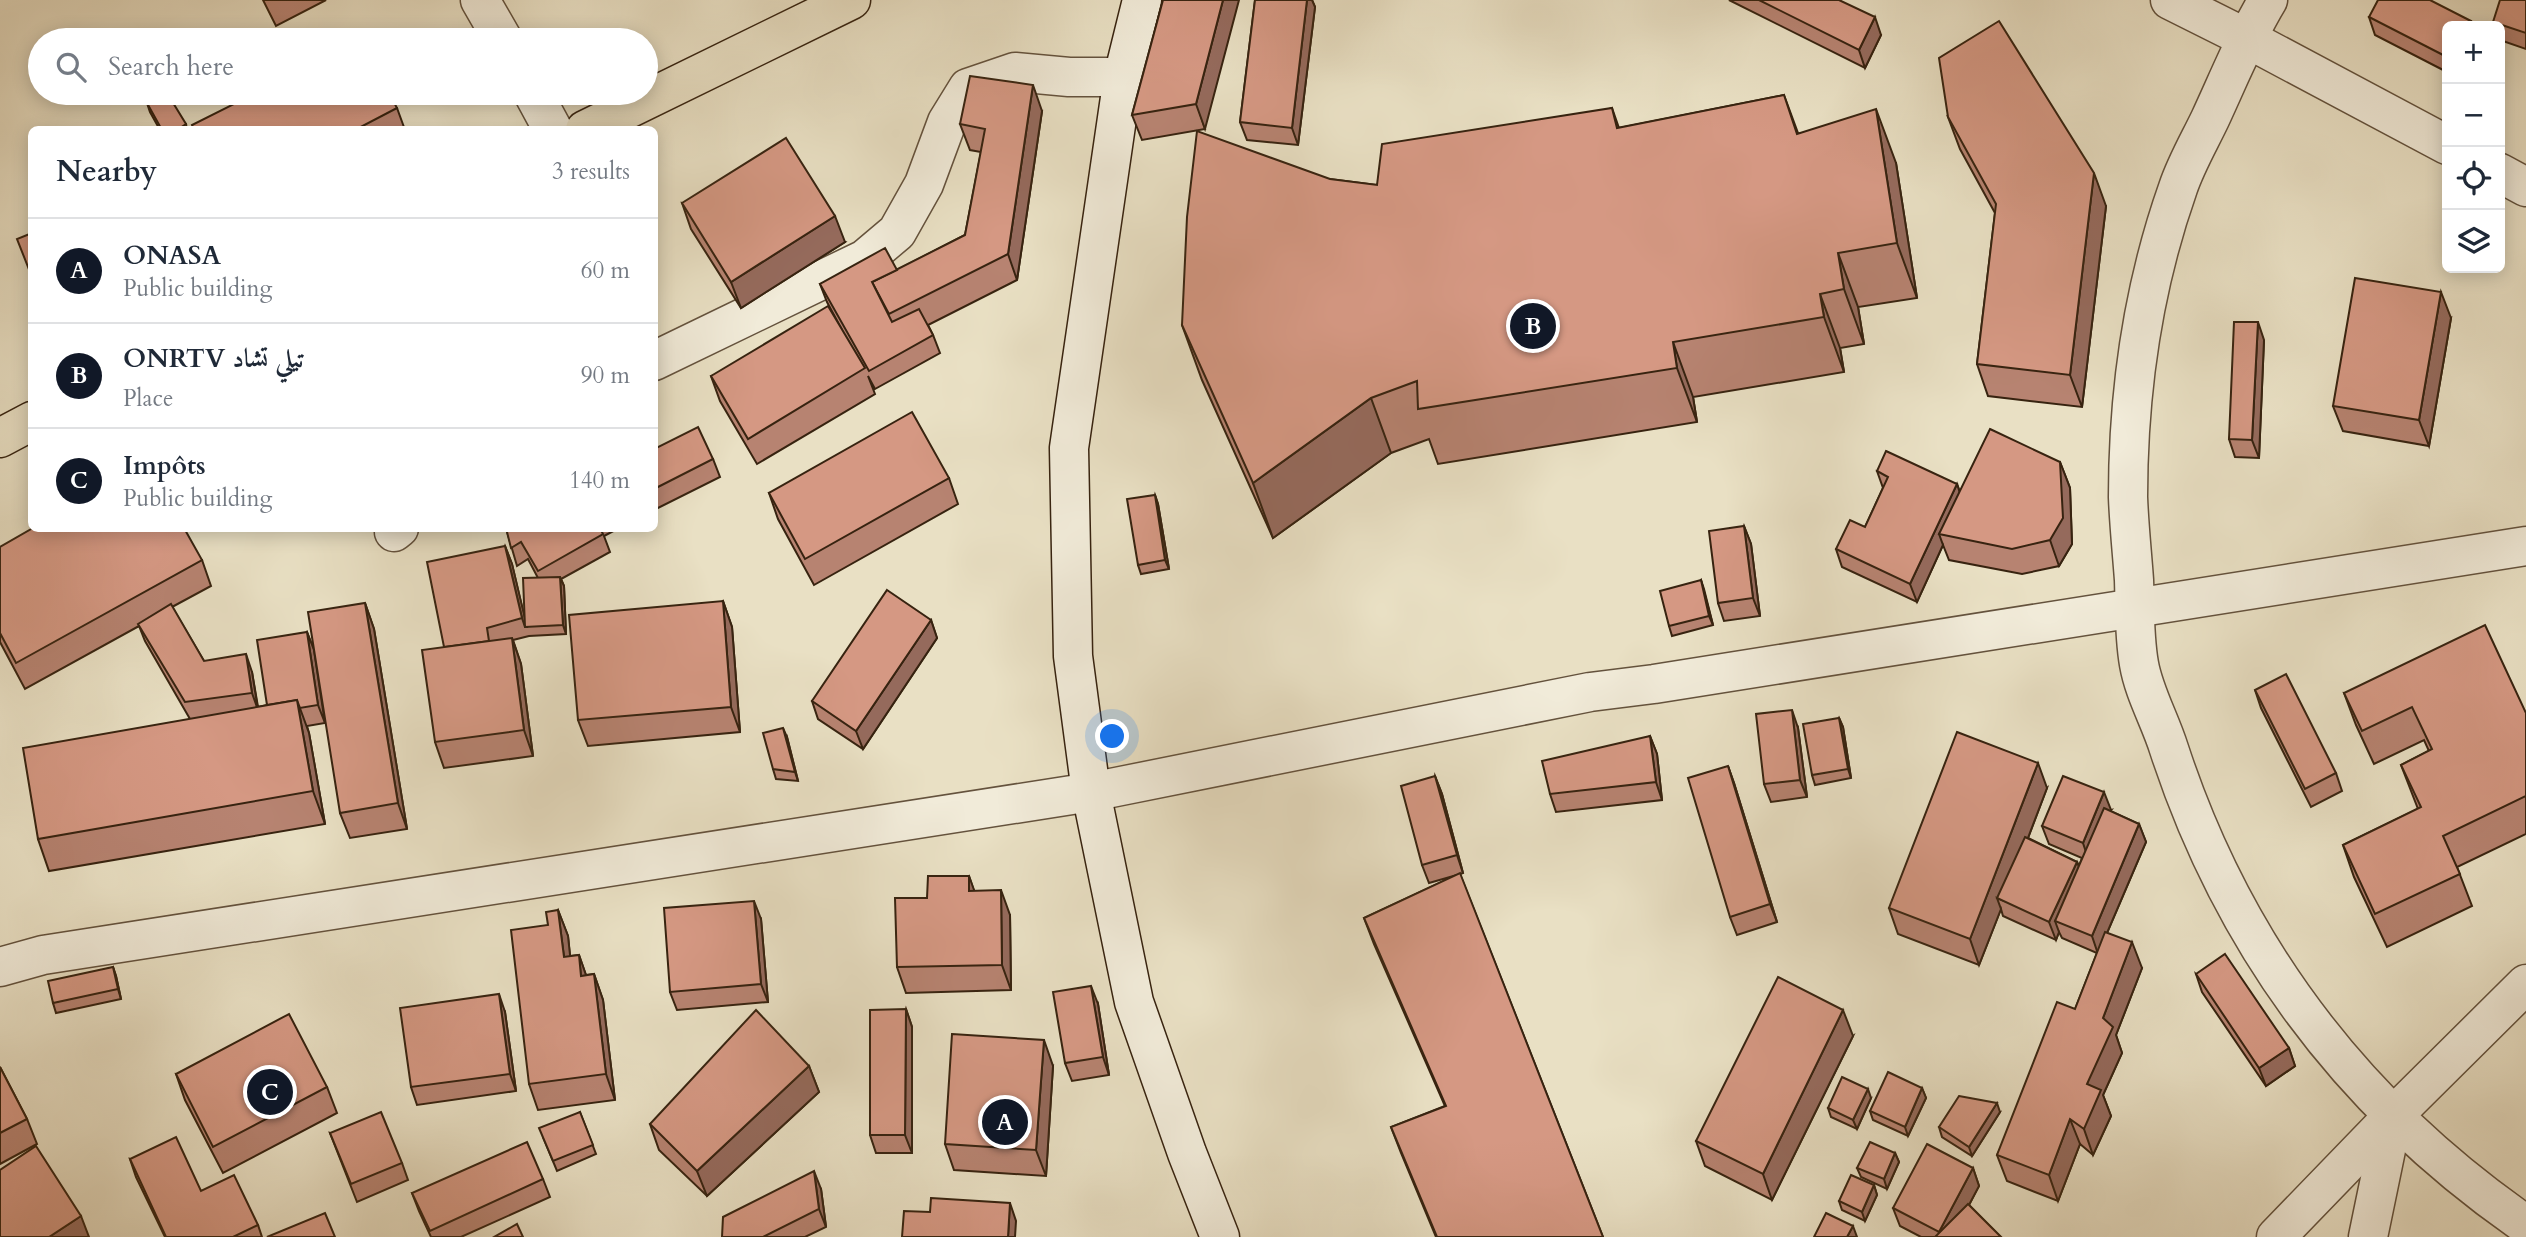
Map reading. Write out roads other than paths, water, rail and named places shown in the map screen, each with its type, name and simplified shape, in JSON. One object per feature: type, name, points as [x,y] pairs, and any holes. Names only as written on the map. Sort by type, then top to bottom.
[{"type":"main road","points":[[658,94],[851,0]]},
{"type":"main road","points":[[593,126],[636,105]]},
{"type":"main road","points":[[0,438],[28,423]]},
{"type":"street","points":[[480,0],[496,28]]},
{"type":"street","points":[[1142,0],[1123,77],[1069,448],[1073,656],[1091,792],[1134,1002],[1187,1153],[1220,1237]]},
{"type":"street","points":[[2170,0],[2442,142]]},
{"type":"street","points":[[2268,0],[2246,38],[2179,184],[2146,300],[2134,380],[2130,433],[2129,513],[2139,665],[2187,803],[2226,889],[2273,971],[2309,1022],[2349,1071],[2393,1116],[2459,1175],[2526,1225]]},
{"type":"street","points":[[658,359],[865,259],[897,232],[924,184],[947,122],[968,88],[1015,72],[1069,77],[1123,77]]},
{"type":"street","points":[[540,105],[552,126]]},
{"type":"street","points":[[2505,176],[2526,187]]},
{"type":"street","points":[[0,967],[57,952],[1091,792],[1590,692],[1668,682],[2526,546]]},
{"type":"street","points":[[2276,1237],[2526,984]]},
{"type":"street","points":[[2368,1237],[2393,1116]]},
{"type":"place","name":"ONRTV تيلي تشاد","points":[[1533,326]]},
{"type":"place","name":"Impôts","points":[[270,1092]]},
{"type":"place","name":"ONASA","points":[[1005,1122]]}]
